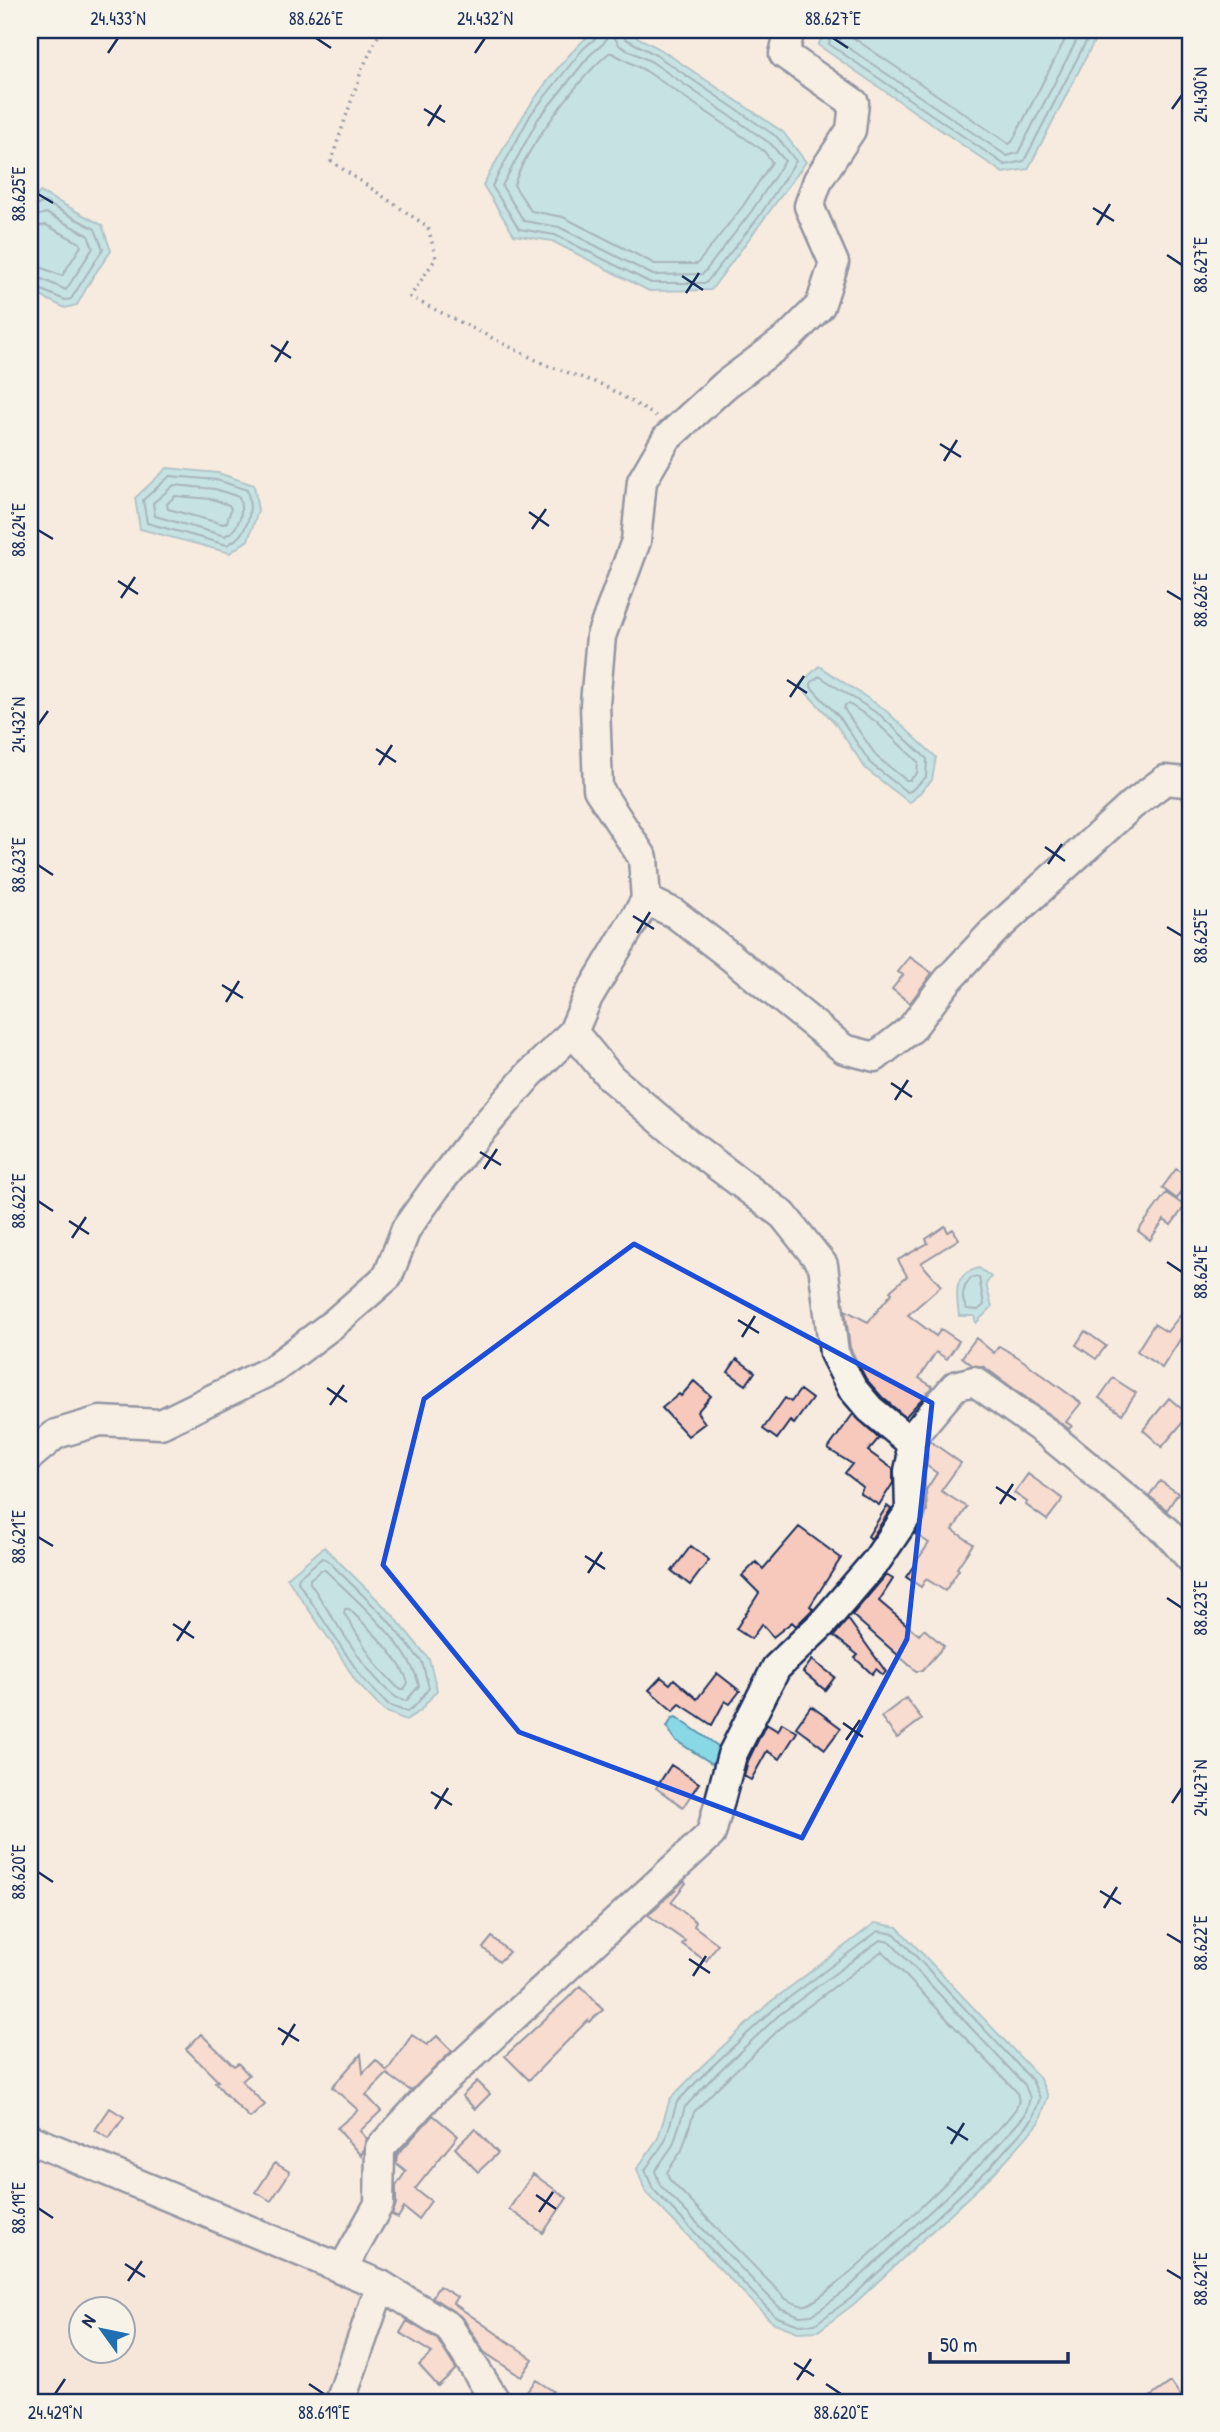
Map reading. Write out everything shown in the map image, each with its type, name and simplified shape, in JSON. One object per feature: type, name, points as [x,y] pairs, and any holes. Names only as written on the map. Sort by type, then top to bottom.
[{"type":"street","points":[[30,1456],[55,1434],[100,1421],[162,1424],[272,1370],[333,1324],[388,1276],[406,1229],[436,1187],[529,1075],[573,1032],[587,997],[646,900],[643,858],[598,789],[595,704],[601,636],[636,541],[642,481],[667,438],[725,385],[790,336],[820,306],[834,263],[809,206],[818,180],[851,130],[854,103],[784,54],[790,30]]},
{"type":"street","points":[[646,900],[674,913],[705,936],[844,1049],[875,1057],[911,1029],[947,980],[993,932],[1132,805],[1165,780],[1190,785]]},
{"type":"street","points":[[342,2270],[379,2204],[380,2148],[434,2090],[710,1834],[732,1755],[776,1668],[823,1623],[877,1560],[910,1511],[909,1471],[912,1457],[909,1441],[870,1409],[852,1388],[835,1353],[824,1265],[783,1215],[690,1145],[611,1078],[573,1032]]},
{"type":"street","points":[[909,1441],[956,1386],[974,1381],[1046,1432],[1166,1531],[1190,1558]]},
{"type":"street","points":[[30,2139],[381,2285],[449,2327],[496,2402]]},
{"type":"street","points":[[340,2402],[381,2285]]},
{"type":"path","points":[[381,30],[362,69],[331,162],[428,227],[436,258],[410,297],[546,365],[603,385],[676,430]]},
{"type":"highlighted area","points":[[634,1244],[932,1403],[907,1639],[802,1838],[519,1732],[383,1565],[424,1399]]},
{"type":"shaded area","points":[[30,2155],[365,2297],[326,2402],[30,2402]]},
{"type":"water","points":[[595,30],[624,30],[660,49],[783,132],[806,162],[711,290],[649,291],[552,241],[514,235],[483,185],[532,102],[561,64]]},
{"type":"water","points":[[826,30],[1100,30],[1028,169],[1003,173],[818,45]]},
{"type":"water","points":[[40,192],[102,225],[111,251],[77,305],[65,308],[30,291],[30,205]]},
{"type":"water","points":[[167,468],[218,473],[254,485],[258,511],[248,540],[230,553],[140,529],[135,498]]},
{"type":"water","points":[[819,666],[884,709],[936,757],[932,780],[910,803],[866,769],[835,723],[799,685]]},
{"type":"water","points":[[979,1268],[991,1277],[986,1284],[992,1307],[976,1323],[974,1316],[959,1316],[957,1293],[964,1275]]},
{"type":"water","points":[[324,1547],[392,1614],[429,1659],[437,1690],[420,1711],[406,1720],[384,1711],[356,1682],[287,1578]]},
{"type":"water","points":[[676,1717],[718,1746],[726,1755],[716,1766],[675,1740],[667,1727],[672,1718]]},
{"type":"water","points":[[875,1923],[897,1927],[1039,2077],[1048,2096],[1039,2123],[995,2172],[854,2304],[818,2331],[798,2332],[772,2322],[646,2193],[637,2169],[658,2138],[670,2099],[769,2003]]},
{"type":"building","points":[[910,957],[932,973],[910,1003],[892,989],[903,975],[898,972]]},
{"type":"building","points":[[1176,1169],[1190,1178],[1177,1199],[1162,1188]]},
{"type":"building","points":[[1166,1193],[1185,1206],[1171,1225],[1164,1220],[1150,1240],[1138,1231]]},
{"type":"building","points":[[945,1226],[948,1232],[953,1229],[959,1239],[921,1263],[941,1286],[908,1315],[936,1336],[941,1329],[959,1341],[947,1359],[936,1352],[919,1378],[933,1387],[905,1417],[866,1379],[850,1348],[845,1310],[868,1322],[892,1293],[890,1291],[907,1276],[898,1260],[928,1243],[926,1239]]},
{"type":"building","points":[[1190,1303],[1190,1345],[1181,1338],[1162,1368],[1137,1351],[1154,1324],[1167,1332]]},
{"type":"building","points":[[1085,1331],[1106,1346],[1096,1359],[1076,1345]]},
{"type":"building","points":[[976,1338],[994,1353],[999,1346],[1018,1357],[1081,1403],[1066,1422],[1072,1426],[1069,1429],[984,1367],[972,1365],[962,1357]]},
{"type":"building","points":[[737,1359],[755,1372],[746,1385],[728,1372]]},
{"type":"building","points":[[1113,1378],[1136,1393],[1122,1414],[1099,1398]]},
{"type":"building","points":[[694,1381],[711,1396],[697,1412],[705,1423],[688,1436],[662,1408],[679,1394],[681,1396]]},
{"type":"building","points":[[800,1390],[812,1399],[794,1424],[790,1421],[777,1439],[763,1429],[785,1398],[791,1402]]},
{"type":"building","points":[[1169,1398],[1189,1415],[1162,1447],[1143,1430]]},
{"type":"building","points":[[853,1414],[879,1438],[868,1451],[893,1469],[893,1483],[879,1505],[860,1493],[863,1487],[845,1473],[852,1464],[828,1449]]},
{"type":"building","points":[[930,1441],[961,1463],[941,1491],[967,1507],[953,1530],[973,1544],[945,1591],[926,1579],[921,1587],[906,1577],[929,1543],[915,1534],[927,1511],[926,1490],[937,1473],[927,1466],[927,1446]]},
{"type":"building","points":[[1028,1474],[1063,1499],[1047,1520],[1014,1493]]},
{"type":"building","points":[[1160,1481],[1178,1493],[1167,1510],[1149,1496]]},
{"type":"building","points":[[887,1506],[891,1509],[871,1539],[868,1536]]},
{"type":"building","points":[[799,1527],[841,1558],[810,1606],[813,1609],[796,1626],[792,1622],[773,1637],[762,1624],[751,1639],[736,1629],[759,1593],[742,1576],[756,1562],[763,1569]]},
{"type":"building","points":[[691,1546],[709,1560],[690,1585],[672,1571]]},
{"type":"building","points":[[886,1575],[893,1579],[879,1601],[919,1635],[924,1629],[944,1646],[922,1671],[916,1671],[852,1615]]},
{"type":"building","points":[[848,1619],[886,1672],[883,1675],[876,1669],[872,1674],[855,1658],[858,1655],[834,1636]]},
{"type":"building","points":[[812,1660],[835,1677],[825,1690],[803,1672]]},
{"type":"building","points":[[717,1673],[740,1691],[730,1704],[725,1701],[712,1725],[680,1704],[673,1711],[649,1690],[661,1677],[670,1684],[674,1679],[697,1699]]},
{"type":"building","points":[[906,1698],[922,1719],[897,1738],[881,1717]]},
{"type":"building","points":[[811,1706],[841,1728],[825,1749],[796,1727]]},
{"type":"building","points":[[782,1723],[797,1732],[780,1759],[767,1751],[751,1780],[744,1776],[748,1761],[766,1724],[778,1731]]},
{"type":"building","points":[[671,1765],[699,1783],[683,1807],[656,1788]]},
{"type":"building","points":[[684,1881],[686,1883],[671,1902],[696,1922],[694,1926],[718,1944],[706,1961],[682,1944],[685,1941],[648,1915]]},
{"type":"building","points":[[492,1937],[509,1952],[499,1962],[483,1948]]},
{"type":"building","points":[[581,1986],[603,2010],[589,2022],[588,2020],[529,2080],[505,2056]]},
{"type":"building","points":[[201,2034],[234,2066],[238,2063],[249,2075],[242,2081],[265,2105],[250,2118],[186,2049]]},
{"type":"building","points":[[412,2035],[427,2045],[437,2036],[452,2051],[411,2091],[387,2074],[366,2095],[381,2111],[360,2131],[367,2139],[361,2156],[337,2128],[358,2110],[332,2087],[361,2054],[363,2073],[376,2060],[387,2071]]},
{"type":"building","points":[[477,2081],[490,2094],[475,2109],[462,2096]]},
{"type":"building","points":[[110,2108],[124,2117],[109,2139],[95,2130]]},
{"type":"building","points":[[433,2115],[458,2136],[415,2189],[431,2201],[418,2219],[404,2208],[398,2218],[392,2215],[396,2204],[396,2186],[406,2171],[396,2163],[397,2155]]},
{"type":"building","points":[[475,2129],[498,2153],[478,2172],[455,2148]]},
{"type":"building","points":[[275,2163],[290,2172],[271,2201],[256,2192]]},
{"type":"building","points":[[533,2174],[567,2198],[543,2233],[509,2209]]},
{"type":"building","points":[[439,2286],[457,2297],[453,2303],[533,2359],[521,2377],[484,2352],[463,2318],[432,2297]]},
{"type":"building","points":[[407,2321],[437,2339],[456,2369],[438,2386],[419,2365],[432,2353],[400,2333]]},
{"type":"building","points":[[536,2380],[553,2391],[545,2402],[540,2402],[526,2393]]},
{"type":"building","points":[[1171,2382],[1185,2402],[1143,2402]]}]
